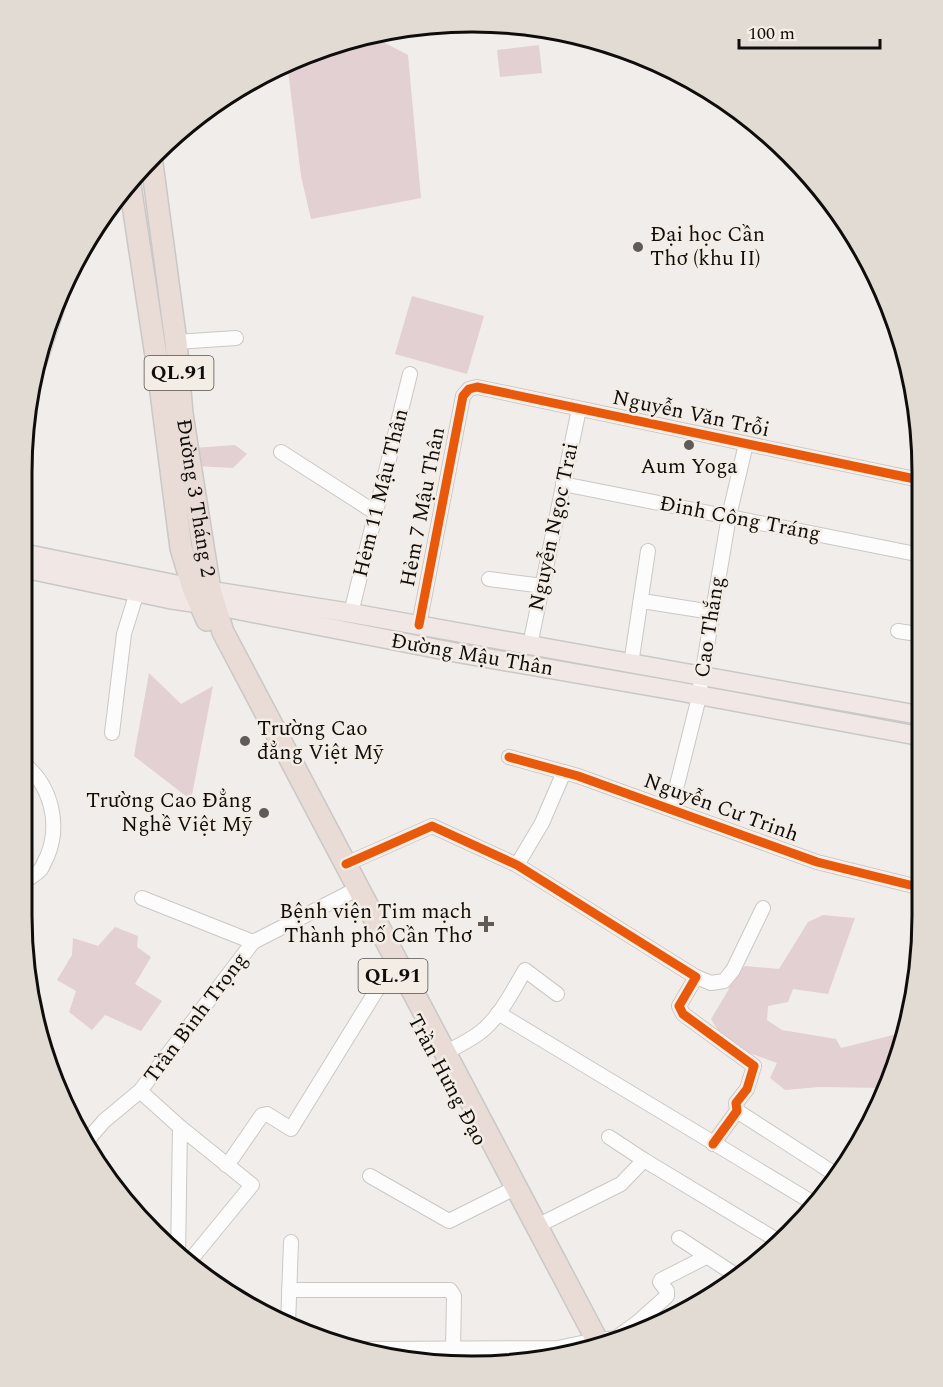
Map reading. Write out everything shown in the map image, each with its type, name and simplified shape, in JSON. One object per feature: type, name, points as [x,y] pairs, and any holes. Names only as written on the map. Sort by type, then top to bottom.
[{"type":"highway","name":"Đường 3 Tháng 2","points":[[153,168],[176,342],[182,414],[204,597]]},
{"type":"highway","name":"Đường 3 Tháng 2","points":[[131,193],[158,369],[181,548],[204,597]]},
{"type":"highway","name":"Trần Hưng Đạo","points":[[204,597],[537,1226],[590,1339]]},
{"type":"highway","name":"Trần Hưng Đạo","points":[[204,597],[213,637],[507,1192],[590,1339]]},
{"type":"main road","name":"Đường Mậu Thân","points":[[32,555],[204,597],[458,653],[912,735]]},
{"type":"main road","name":"Đường Mậu Thân","points":[[32,570],[136,592],[351,613],[912,715]]},
{"type":"main road","points":[[458,653],[463,633]]},
{"type":"street","points":[[176,342],[236,338]]},
{"type":"street","name":"Hẻm 11 Mậu Thân","points":[[351,613],[410,374]]},
{"type":"street","name":"Nguyễn Văn Trỗi","points":[[463,396],[469,389],[477,387],[912,478]]},
{"type":"street","name":"Hẻm 7 Mậu Thân","points":[[419,625],[463,396]]},
{"type":"street","name":"Nguyễn Ngọc Trai","points":[[530,645],[579,409]]},
{"type":"street","name":"Cao Thắng","points":[[671,809],[699,696],[729,516],[746,444]]},
{"type":"street","points":[[281,452],[376,513]]},
{"type":"street","name":"Đinh Công Tráng","points":[[563,484],[912,553]]},
{"type":"street","points":[[631,664],[648,551]]},
{"type":"street","points":[[489,579],[543,586]]},
{"type":"street","points":[[112,733],[124,634],[136,592]]},
{"type":"street","points":[[642,601],[712,612]]},
{"type":"street","points":[[898,631],[912,633]]},
{"type":"street","name":"Nguyễn Cư Trinh","points":[[509,757],[564,772],[817,862],[912,886]]},
{"type":"street","points":[[32,770],[45,788],[55,825],[51,847],[40,870],[32,876]]},
{"type":"street","points":[[517,865],[542,823],[564,772]]},
{"type":"street","points":[[346,864],[432,826],[517,865],[696,977],[711,983],[724,981],[733,970],[763,908]]},
{"type":"street","name":"Trần Bình Trọng","points":[[91,1136],[104,1121],[141,1091],[254,942],[349,893]]},
{"type":"street","points":[[142,898],[254,942]]},
{"type":"street","points":[[226,1165],[234,1157],[262,1115],[267,1114],[291,1129],[389,970]]},
{"type":"street","points":[[445,1053],[479,1033],[498,1013],[525,970],[557,994]]},
{"type":"street","points":[[696,977],[681,1000],[679,1006],[683,1014],[754,1066],[747,1089],[736,1103],[737,1111],[713,1144]]},
{"type":"street","points":[[498,1013],[807,1200]]},
{"type":"street","points":[[141,1091],[180,1127],[252,1185],[193,1256]]},
{"type":"street","points":[[737,1111],[830,1171]]},
{"type":"street","points":[[178,1243],[180,1127]]},
{"type":"street","points":[[609,1137],[772,1237]]},
{"type":"street","points":[[537,1226],[621,1184],[644,1160]]},
{"type":"street","points":[[370,1176],[449,1221],[507,1192]]},
{"type":"street","points":[[679,1238],[730,1271]]},
{"type":"street","points":[[288,1315],[291,1242]]},
{"type":"street","points":[[633,1324],[667,1296],[661,1280],[706,1257]]},
{"type":"street","points":[[289,1290],[450,1290],[454,1296],[453,1349]]},
{"type":"street","points":[[397,1349],[551,1348]]},
{"type":"shaded area","points":[[383,42],[408,55],[421,198],[311,219],[301,176],[288,72],[330,55]]},
{"type":"shaded area","points":[[539,45],[542,73],[500,77],[497,50]]},
{"type":"shaded area","points":[[412,296],[484,316],[467,374],[395,354]]},
{"type":"shaded area","points":[[235,445],[247,454],[233,468],[195,466],[194,448]]},
{"type":"shaded area","points":[[149,673],[181,704],[213,686],[191,800],[134,756]]},
{"type":"shaded area","points":[[823,915],[855,918],[828,994],[793,989],[788,1002],[768,1006],[767,1020],[782,1030],[836,1039],[841,1048],[895,1034],[876,1088],[819,1087],[785,1090],[770,1078],[777,1063],[727,1045],[711,1019],[729,989],[727,983],[745,966],[779,969],[808,922]]},
{"type":"shaded area","points":[[115,927],[138,936],[137,947],[151,957],[135,984],[162,1001],[141,1031],[105,1015],[92,1030],[69,1012],[76,991],[57,980],[72,955],[73,938],[98,946]]},
{"type":"cycle path","points":[[419,625],[463,396],[469,389],[477,387],[912,478]]},
{"type":"cycle path","points":[[509,757],[578,776],[817,862],[912,886]]},
{"type":"cycle path","points":[[346,864],[432,826],[517,865],[696,977],[679,1006],[683,1014],[754,1066],[747,1089],[736,1103],[737,1111],[713,1144]]},
{"type":"place","name":"Đại học Cần Thơ (khu II)","points":[[638,247]]},
{"type":"place","name":"Aum Yoga","points":[[689,445]]},
{"type":"place","name":"Trường Cao đẳng Việt Mỹ","points":[[245,741]]},
{"type":"place","name":"Trường Cao Đẳng Nghề Việt Mỹ","points":[[264,813]]},
{"type":"place","name":"Bệnh viện Tim mạch Thành phố Cần Thơ","points":[[486,924]]}]
